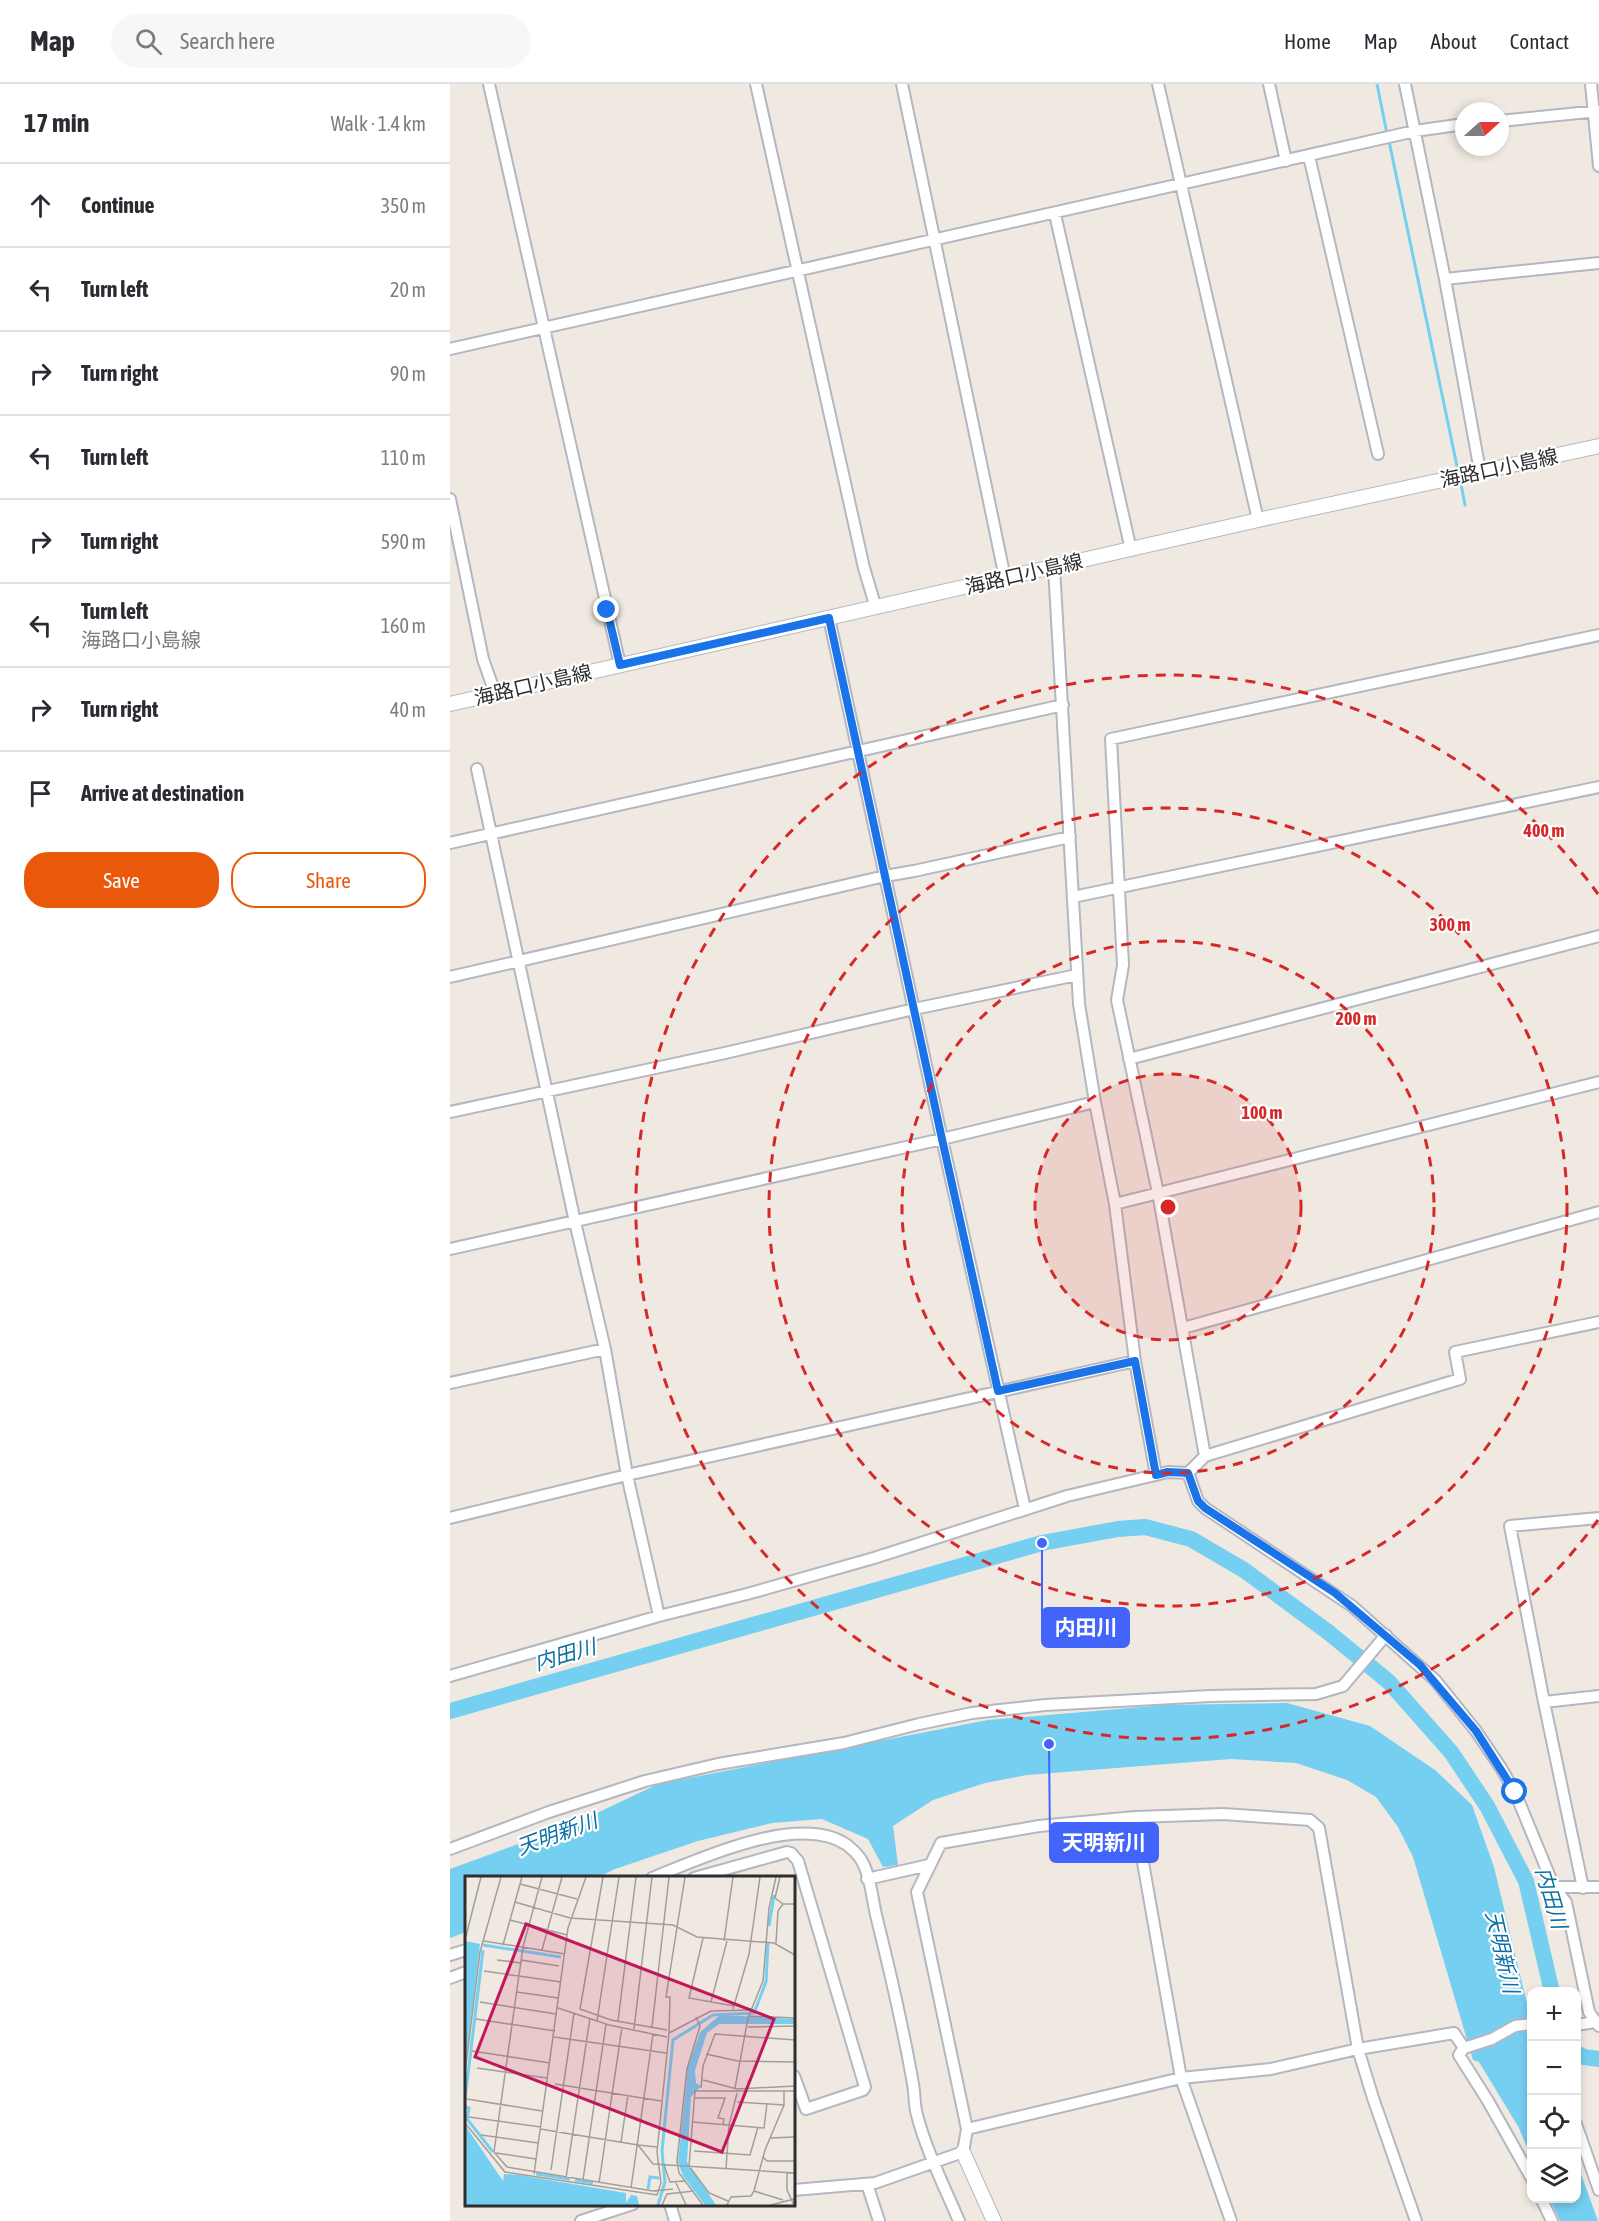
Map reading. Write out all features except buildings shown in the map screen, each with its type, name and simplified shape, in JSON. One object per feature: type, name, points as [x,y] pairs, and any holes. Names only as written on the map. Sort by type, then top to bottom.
[{"type":"main road","name":"海路口小島線","points":[[450,704],[1258,520],[1599,446]]},
{"type":"main road","points":[[963,2152],[994,2221]]},
{"type":"street","points":[[489,84],[620,665]]},
{"type":"street","points":[[756,84],[864,568],[876,608]]},
{"type":"street","points":[[902,84],[1005,578]]},
{"type":"street","points":[[1158,84],[1258,520]]},
{"type":"street","points":[[1269,84],[1286,161]]},
{"type":"street","points":[[1405,84],[1445,279],[1480,471]]},
{"type":"street","points":[[1591,84],[1596,111],[1599,166]]},
{"type":"street","points":[[1509,120],[1596,111]]},
{"type":"street","points":[[450,349],[1415,131],[1455,125]]},
{"type":"street","points":[[1309,156],[1378,454]]},
{"type":"street","points":[[1055,214],[1131,550]]},
{"type":"street","points":[[1445,279],[1599,263]]},
{"type":"street","points":[[450,499],[483,659],[495,693]]},
{"type":"street","points":[[1054,567],[1078,1004],[1115,1204],[1135,1361],[1156,1475]]},
{"type":"street","points":[[829,618],[1025,1509]]},
{"type":"street","points":[[1205,1455],[1158,1193],[1117,1000],[1123,965],[1111,739],[1599,635]]},
{"type":"street","points":[[450,843],[1063,705]]},
{"type":"street","points":[[477,769],[575,1222],[605,1349],[627,1475],[659,1616]]},
{"type":"street","points":[[1073,897],[1599,787]]},
{"type":"street","points":[[450,977],[885,876],[1070,837]]},
{"type":"street","points":[[1130,1059],[1599,936]]},
{"type":"street","points":[[450,1112],[1077,975]]},
{"type":"street","points":[[1115,1204],[1599,1082]]},
{"type":"street","points":[[450,1249],[942,1139],[1095,1102]]},
{"type":"street","points":[[1183,1328],[1599,1212]]},
{"type":"street","points":[[450,1676],[874,1558],[1067,1496],[1168,1472],[1188,1473],[1205,1455],[1460,1379],[1455,1352],[1599,1322]]},
{"type":"street","points":[[450,1383],[605,1349]]},
{"type":"street","points":[[450,1518],[627,1475],[1135,1361]]},
{"type":"street","points":[[1188,1473],[1198,1501],[1205,1508],[1335,1593],[1435,1680],[1476,1731],[1515,1792],[1554,1887],[1566,1902],[1589,2012],[1589,2024]]},
{"type":"street","points":[[1583,1888],[1510,1526],[1599,1518]]},
{"type":"street","points":[[450,1849],[549,1812],[645,1781],[718,1764],[844,1743],[972,1713],[1045,1705],[1316,1694],[1343,1686],[1386,1635]]},
{"type":"street","points":[[1544,1702],[1599,1696]]},
{"type":"street","points":[[795,2190],[867,2184],[963,2152],[967,2129],[917,1892],[923,1866],[938,1848],[945,1842],[1039,1826],[1135,1817],[1223,1814],[1310,1820],[1319,1828],[1358,2049],[1416,2221]]},
{"type":"street","points":[[1135,1817],[1181,2078],[1231,2221]]},
{"type":"street","points":[[657,1876],[717,1852],[786,1835],[828,1836],[847,1845],[860,1858],[867,1879],[908,2063],[916,2115],[958,2221]]},
{"type":"street","points":[[701,1876],[787,1852],[798,1861],[865,2087],[863,2090],[806,2109],[795,2079]]},
{"type":"street","points":[[867,1879],[923,1866]]},
{"type":"street","points":[[1554,1887],[1599,1887]]},
{"type":"street","points":[[450,1955],[465,1950]]},
{"type":"street","points":[[450,1978],[465,1972]]},
{"type":"street","points":[[1527,2024],[1515,2026],[1492,2039],[1464,2048],[1459,2055],[1527,2170]]},
{"type":"street","points":[[967,2129],[1181,2078],[1270,2069],[1358,2049],[1454,2032],[1464,2048]]},
{"type":"street","points":[[1581,2138],[1599,2190]]},
{"type":"street","points":[[867,2184],[879,2221]]},
{"type":"street","points":[[1543,2203],[1552,2221]]},
{"type":"street","points":[[580,2221],[630,2206]]},
{"type":"street","points":[[670,2206],[675,2221]]},
{"type":"water","points":[[1287,1703],[1370,1726],[1435,1770],[1472,1805],[1494,1867],[1527,2003],[1527,2147],[1519,2128],[1479,2062],[1473,2060],[1413,1857],[1398,1827],[1376,1797],[1347,1780],[1296,1763],[1231,1759],[1027,1775],[985,1783],[933,1800],[893,1826],[898,1865],[883,1867],[868,1839],[822,1819],[772,1823],[698,1841],[615,1869],[601,1876],[465,1876],[465,1932],[450,1938],[450,1869],[576,1823],[658,1784],[988,1720],[1165,1705]]},
{"type":"water","points":[[1581,2174],[1598,2221],[1560,2221],[1552,2203],[1581,2203]]},
{"type":"waterway","points":[[1377,84],[1387,134]]},
{"type":"waterway","points":[[1389,141],[1458,471]]},
{"type":"waterway","points":[[1461,484],[1465,505]]},
{"type":"waterway","name":"内田川","points":[[450,1711],[1042,1543],[1118,1529],[1145,1527],[1191,1539],[1244,1570],[1328,1632],[1389,1682],[1451,1752],[1487,1806],[1526,1881],[1551,1987]]},
{"type":"waterway","name":"内田川","points":[[1581,2056],[1599,2059]]},
{"type":"place","name":"内田川","points":[[1042,1543]]},
{"type":"place","name":"天明新川","points":[[1049,1744]]},
{"type":"route","points":[[607,610],[620,665],[829,618],[998,1391],[1135,1361],[1156,1475],[1168,1472],[1188,1473],[1198,1501],[1205,1508],[1335,1593],[1420,1665],[1476,1731],[1515,1792]]}]
